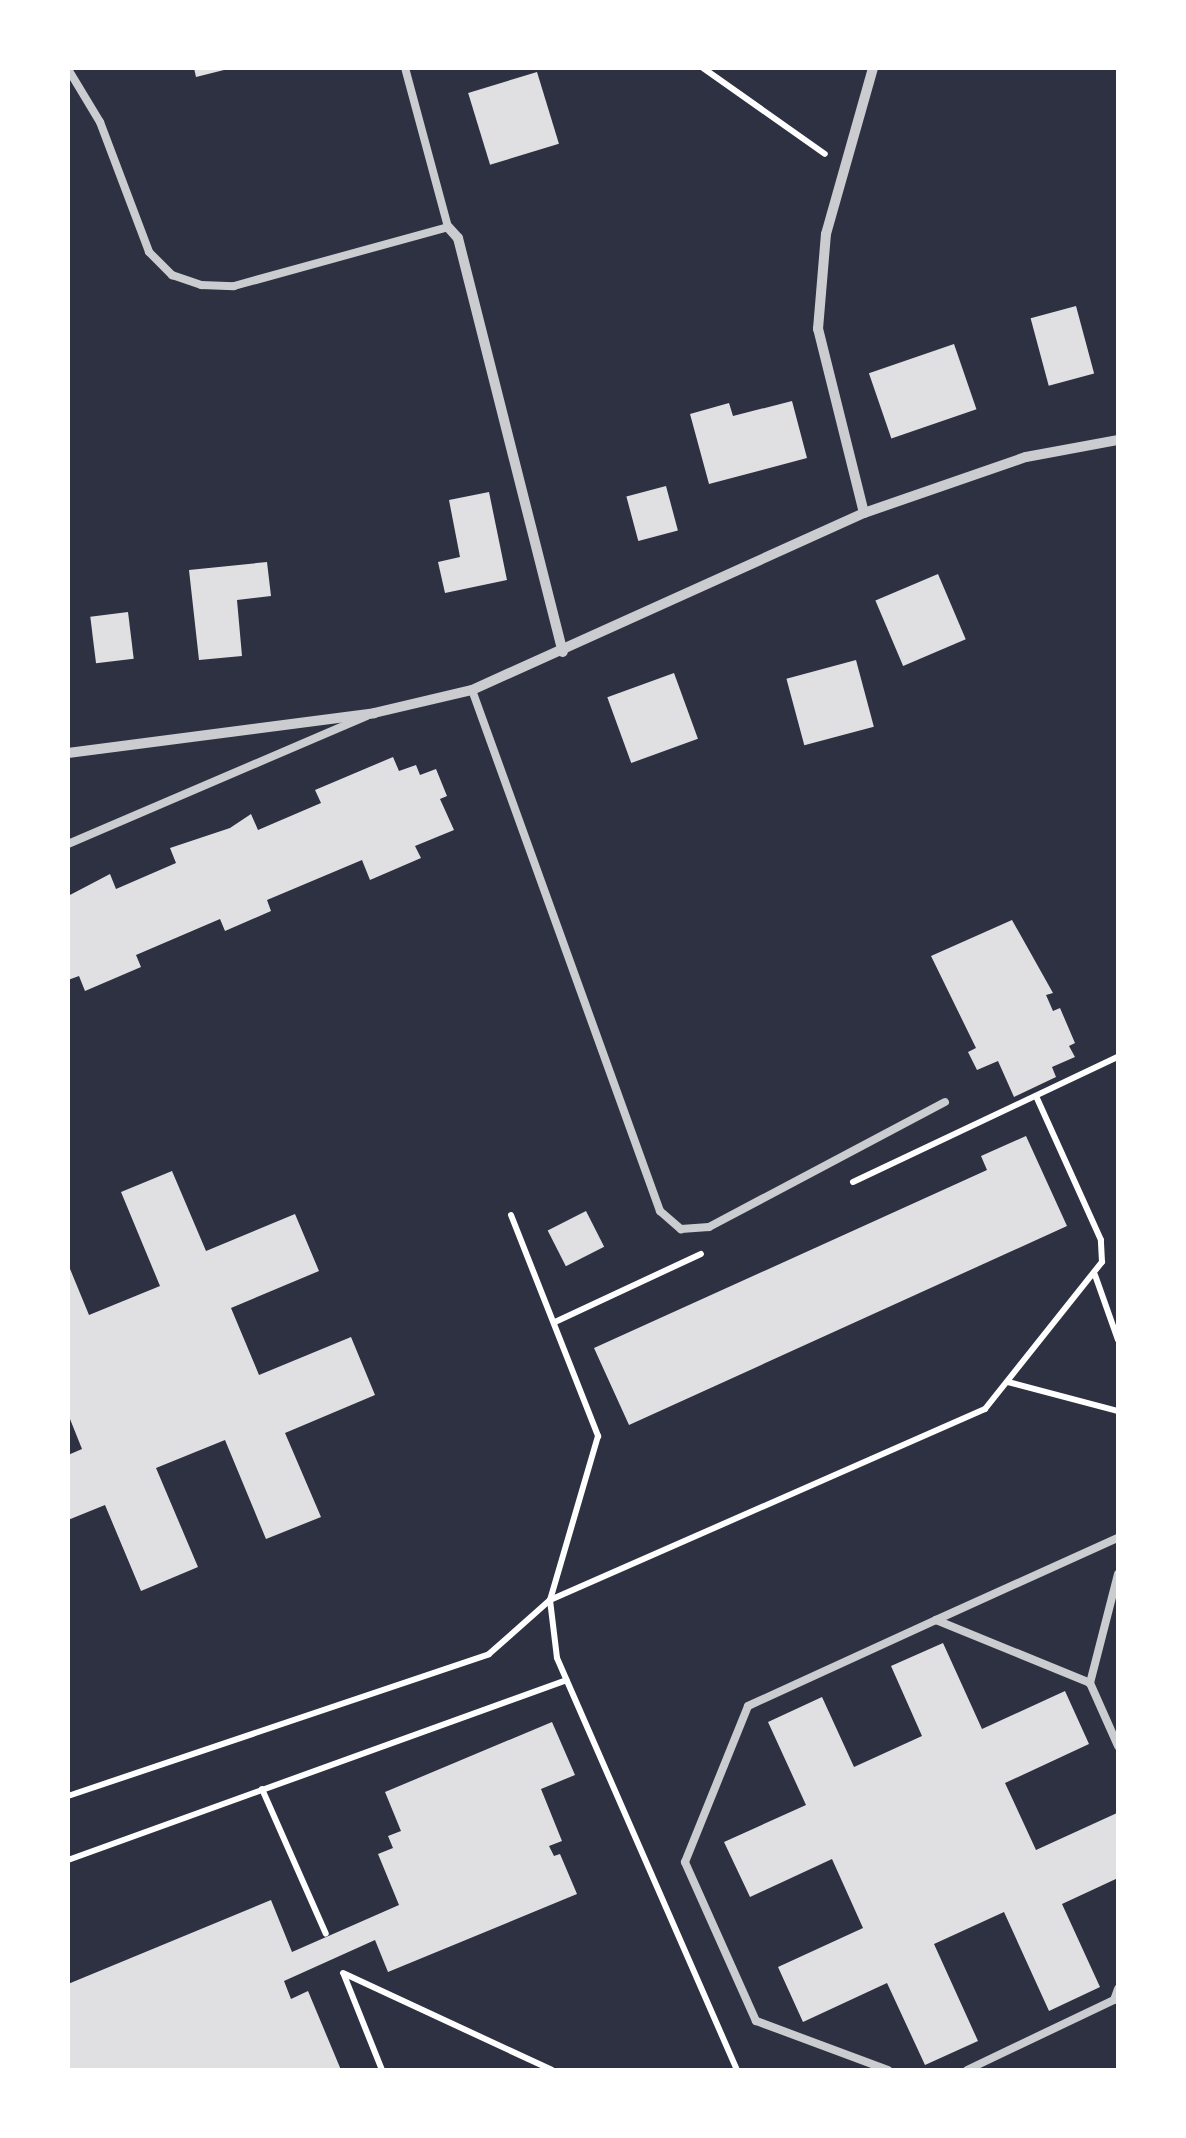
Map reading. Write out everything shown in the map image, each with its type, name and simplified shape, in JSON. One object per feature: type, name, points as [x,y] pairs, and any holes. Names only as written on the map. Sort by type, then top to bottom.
[{"type":"street","points":[[864,514],[818,329],[826,234],[842,166],[873,68]]},
{"type":"street","points":[[448,227],[458,238],[563,652]]},
{"type":"street","points":[[68,752],[374,713],[472,690],[864,514],[1026,457],[1118,440]]},
{"type":"lane","points":[[68,70],[100,122],[135,226],[172,274],[234,286],[448,227],[405,68]]},
{"type":"lane","points":[[472,690],[660,1211],[681,1229],[709,1227],[945,1102]]},
{"type":"lane","points":[[68,844],[374,713]]},
{"type":"lane","points":[[888,2070],[756,2021],[685,1862],[748,1706],[1118,1538]]},
{"type":"lane","points":[[1118,1574],[1090,1683],[1118,1746]]},
{"type":"lane","points":[[936,1620],[1090,1683]]},
{"type":"lane","points":[[966,2070],[1114,2000],[1118,1989]]},
{"type":"path","points":[[703,68],[842,166]]},
{"type":"path","points":[[68,1796],[488,1654],[550,1600],[985,1409],[1095,1275],[1102,1240],[1036,1096]]},
{"type":"path","points":[[511,1215],[598,1436],[550,1600],[567,1680],[736,2070]]},
{"type":"path","points":[[1095,1275],[1118,1340]]},
{"type":"path","points":[[1008,1382],[1118,1411]]},
{"type":"path","points":[[68,1860],[567,1680]]},
{"type":"path","points":[[262,1789],[326,1934]]},
{"type":"path","points":[[382,2070],[343,1973],[552,2070]]},
{"type":"building","points":[[194,68],[228,68],[228,69],[196,77]]},
{"type":"building","points":[[537,72],[559,144],[490,165],[468,93]]},
{"type":"building","points":[[1076,306],[1094,374],[1049,386],[1031,318]]},
{"type":"building","points":[[954,344],[976,409],[891,439],[869,373]]},
{"type":"building","points":[[792,401],[807,458],[709,484],[690,414],[729,403],[733,416]]},
{"type":"building","points":[[666,486],[678,530],[638,541],[626,497]]},
{"type":"building","points":[[489,492],[507,580],[445,593],[438,562],[460,557],[449,500]]},
{"type":"building","points":[[267,562],[271,596],[237,600],[242,656],[199,660],[189,570]]},
{"type":"building","points":[[938,574],[966,639],[903,666],[875,601]]},
{"type":"building","points":[[128,612],[134,659],[96,663],[90,617]]},
{"type":"building","points":[[856,660],[874,727],[804,745],[786,679]]},
{"type":"building","points":[[674,673],[698,739],[631,763],[607,697]]},
{"type":"building","points":[[393,757],[399,771],[416,765],[420,775],[436,769],[447,796],[440,799],[454,830],[415,846],[421,858],[370,880],[362,860],[267,900],[271,911],[225,931],[220,919],[136,955],[141,967],[85,991],[79,976],[68,980],[68,896],[110,874],[116,889],[176,863],[170,848],[230,828],[251,814],[258,830],[321,803],[315,790]]},
{"type":"building","points":[[1012,920],[1053,993],[1046,995],[1053,1011],[1060,1008],[1075,1043],[1069,1046],[1075,1057],[1052,1067],[1056,1077],[1014,1097],[998,1061],[977,1070],[968,1052],[976,1048],[931,956]]},
{"type":"building","points":[[1026,1136],[1067,1226],[629,1425],[594,1348],[987,1170],[981,1156]]},
{"type":"building","points":[[172,1171],[206,1251],[295,1214],[319,1271],[231,1308],[259,1375],[351,1337],[375,1395],[285,1433],[321,1517],[266,1539],[225,1440],[156,1468],[198,1567],[141,1591],[105,1505],[68,1520],[68,1455],[82,1449],[68,1414],[68,1264],[89,1315],[160,1286],[121,1192]]},
{"type":"building","points":[[586,1211],[604,1247],[566,1266],[548,1231]]},
{"type":"building","points":[[943,1643],[982,1729],[1065,1691],[1089,1744],[1005,1783],[1036,1850],[1117,1813],[1118,1878],[1062,1904],[1100,1987],[1049,2011],[1004,1912],[934,1944],[978,2041],[925,2065],[887,1983],[803,2022],[778,1967],[863,1928],[832,1859],[750,1897],[724,1842],[806,1805],[768,1722],[822,1697],[854,1767],[922,1736],[891,1666]]},
{"type":"building","points":[[552,1722],[575,1775],[541,1789],[562,1841],[549,1846],[554,1856],[560,1854],[577,1894],[388,1972],[375,1940],[284,1981],[291,1999],[308,1991],[341,2070],[68,2070],[68,1984],[271,1900],[292,1952],[399,1905],[378,1854],[393,1848],[388,1836],[401,1831],[385,1792]]}]
